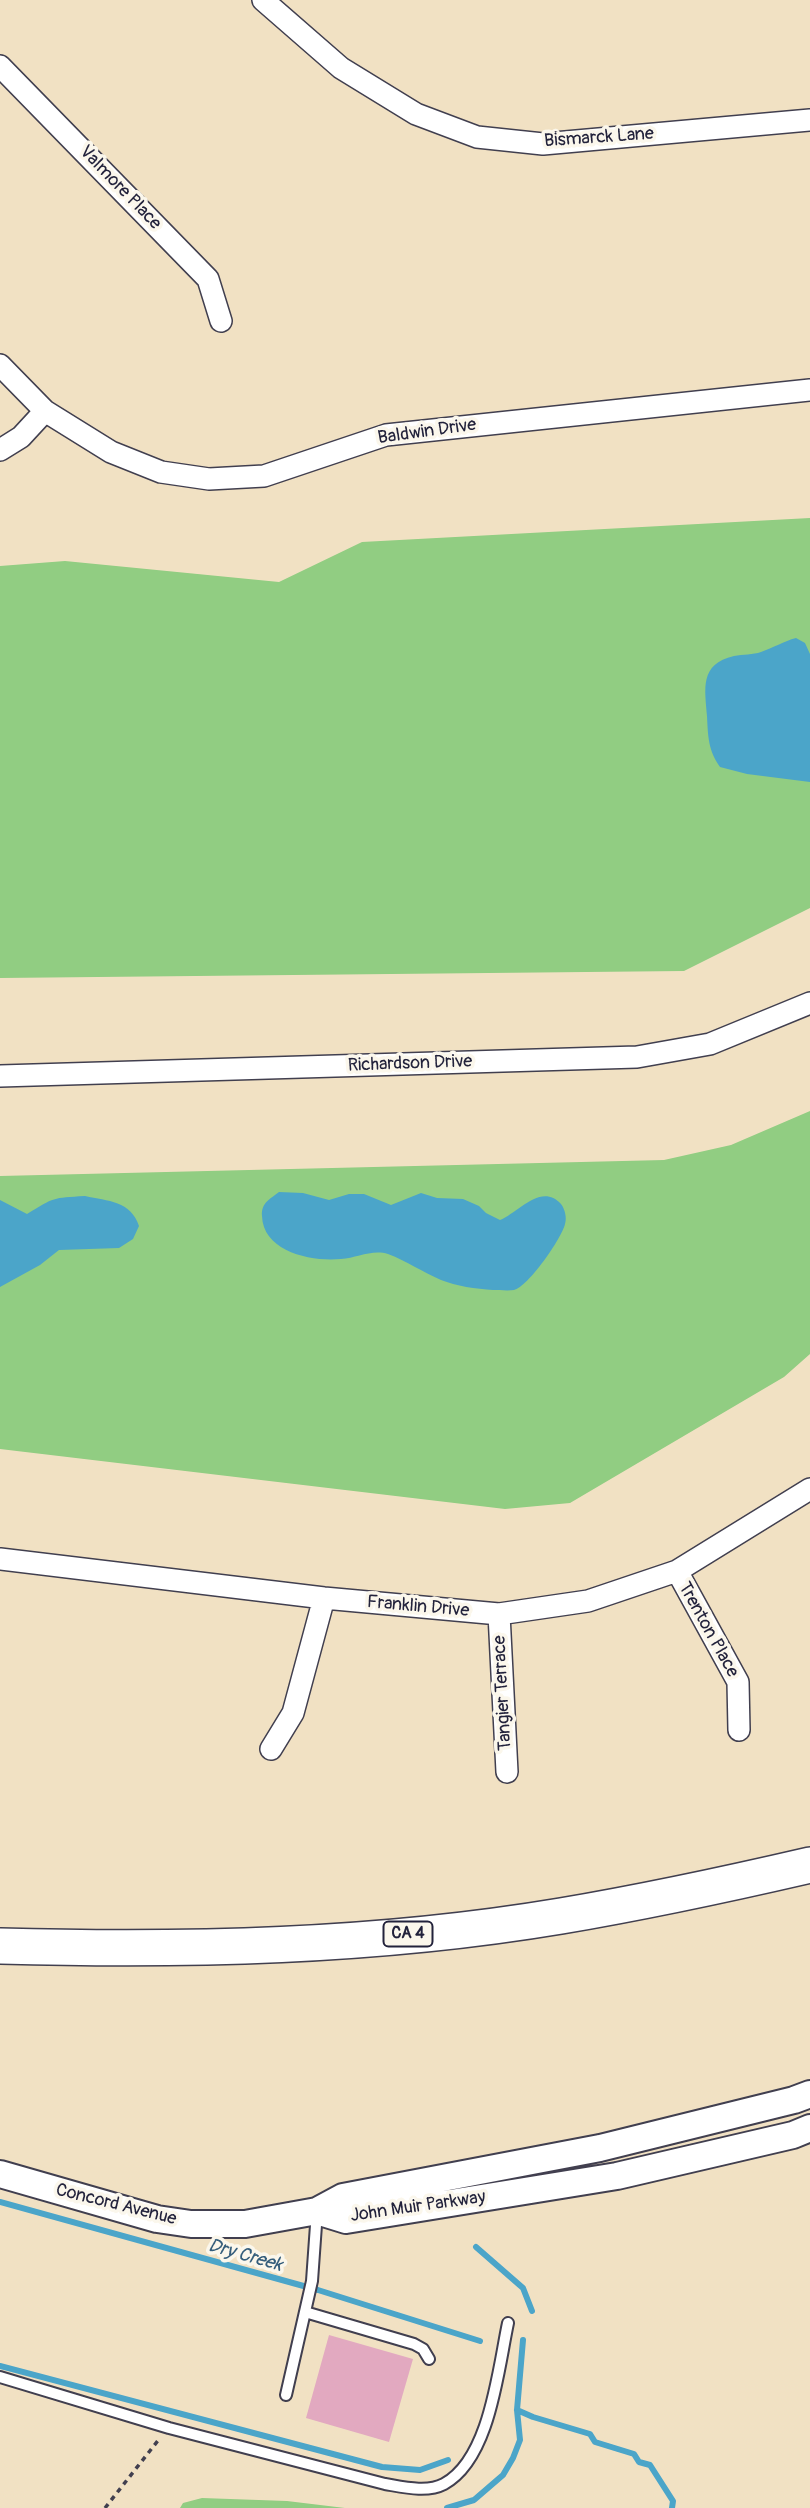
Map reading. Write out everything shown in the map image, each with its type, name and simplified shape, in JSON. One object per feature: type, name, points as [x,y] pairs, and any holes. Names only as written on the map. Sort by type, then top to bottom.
[{"type":"highway","name":"CA 4","points":[[0,1946],[167,1948],[334,1940],[450,1930],[560,1916],[810,1865]]},
{"type":"street","name":"Bismarck Lane","points":[[263,0],[341,68],[416,114],[477,137],[543,144],[810,120]]},
{"type":"street","name":"Valmore Place","points":[[0,66],[208,279],[221,321]]},
{"type":"street","name":"Baldwin Drive","points":[[0,365],[45,411],[110,452],[161,472],[209,479],[264,476],[386,435],[810,390]]},
{"type":"street","points":[[0,450],[21,436],[45,411]]},
{"type":"street","name":"Richardson Drive","points":[[0,1076],[637,1057],[710,1044],[810,1003]]},
{"type":"street","name":"Franklin Drive","points":[[0,1559],[324,1598],[499,1614],[588,1601],[677,1572],[810,1489]]},
{"type":"street","name":"Trenton Place","points":[[677,1572],[738,1682],[739,1730]]},
{"type":"street","points":[[271,1749],[293,1713],[324,1598]]},
{"type":"street","name":"Tangier Terrace","points":[[499,1614],[507,1772]]},
{"type":"street","name":"John Muir Parkway","points":[[317,2211],[343,2197],[600,2148],[810,2094]]},
{"type":"street","name":"John Muir Parkway","points":[[317,2211],[346,2220],[603,2178],[780,2138],[810,2128]]},
{"type":"street","name":"Concord Avenue","points":[[0,2174],[157,2219],[191,2224],[246,2224],[317,2211]]},
{"type":"lane","points":[[286,2395],[311,2286],[317,2211]]},
{"type":"lane","points":[[305,2312],[414,2344],[423,2349],[429,2359]]},
{"type":"lane","points":[[0,2377],[169,2428],[385,2484],[418,2489],[442,2486],[456,2476],[472,2456],[488,2417],[508,2323]]},
{"type":"path","points":[[105,2508],[169,2428]]},
{"type":"green space","points":[[810,518],[810,908],[684,971],[0,978],[0,566],[65,561],[279,582],[362,542]]},
{"type":"green space","points":[[810,1111],[810,1354],[784,1377],[570,1503],[505,1509],[0,1449],[0,1176],[664,1160],[731,1145]]},
{"type":"green space","points":[[202,2498],[287,2501],[345,2508],[180,2508],[183,2503]]},
{"type":"water","points":[[796,638],[805,643],[810,654],[810,782],[747,774],[720,767],[713,755],[708,736],[705,687],[710,671],[723,660],[758,653]]},
{"type":"water","points":[[279,1192],[303,1193],[329,1200],[349,1194],[364,1194],[391,1205],[421,1193],[437,1198],[463,1199],[500,1220],[530,1201],[546,1196],[561,1204],[566,1222],[551,1250],[520,1287],[514,1290],[480,1289],[441,1280],[388,1254],[370,1253],[347,1258],[317,1259],[291,1252],[271,1238],[264,1228],[262,1212],[269,1199]]},
{"type":"water","points":[[85,1196],[110,1201],[130,1211],[139,1226],[133,1239],[119,1248],[59,1250],[40,1265],[0,1287],[0,1200],[27,1214],[54,1199]]},
{"type":"building","points":[[329,2335],[413,2359],[389,2442],[306,2418]]},
{"type":"waterway","name":"Dry Creek","points":[[0,2202],[318,2290],[480,2341]]},
{"type":"waterway","points":[[476,2247],[523,2288],[532,2311]]},
{"type":"waterway","points":[[447,2508],[474,2500],[503,2475],[513,2458],[520,2440],[517,2410],[523,2340]]},
{"type":"waterway","points":[[0,2366],[382,2467],[420,2470],[448,2460]]},
{"type":"waterway","name":"Dry Creek","points":[[517,2410],[590,2434],[595,2442],[634,2454],[639,2462],[650,2465],[673,2501],[672,2508]]}]
